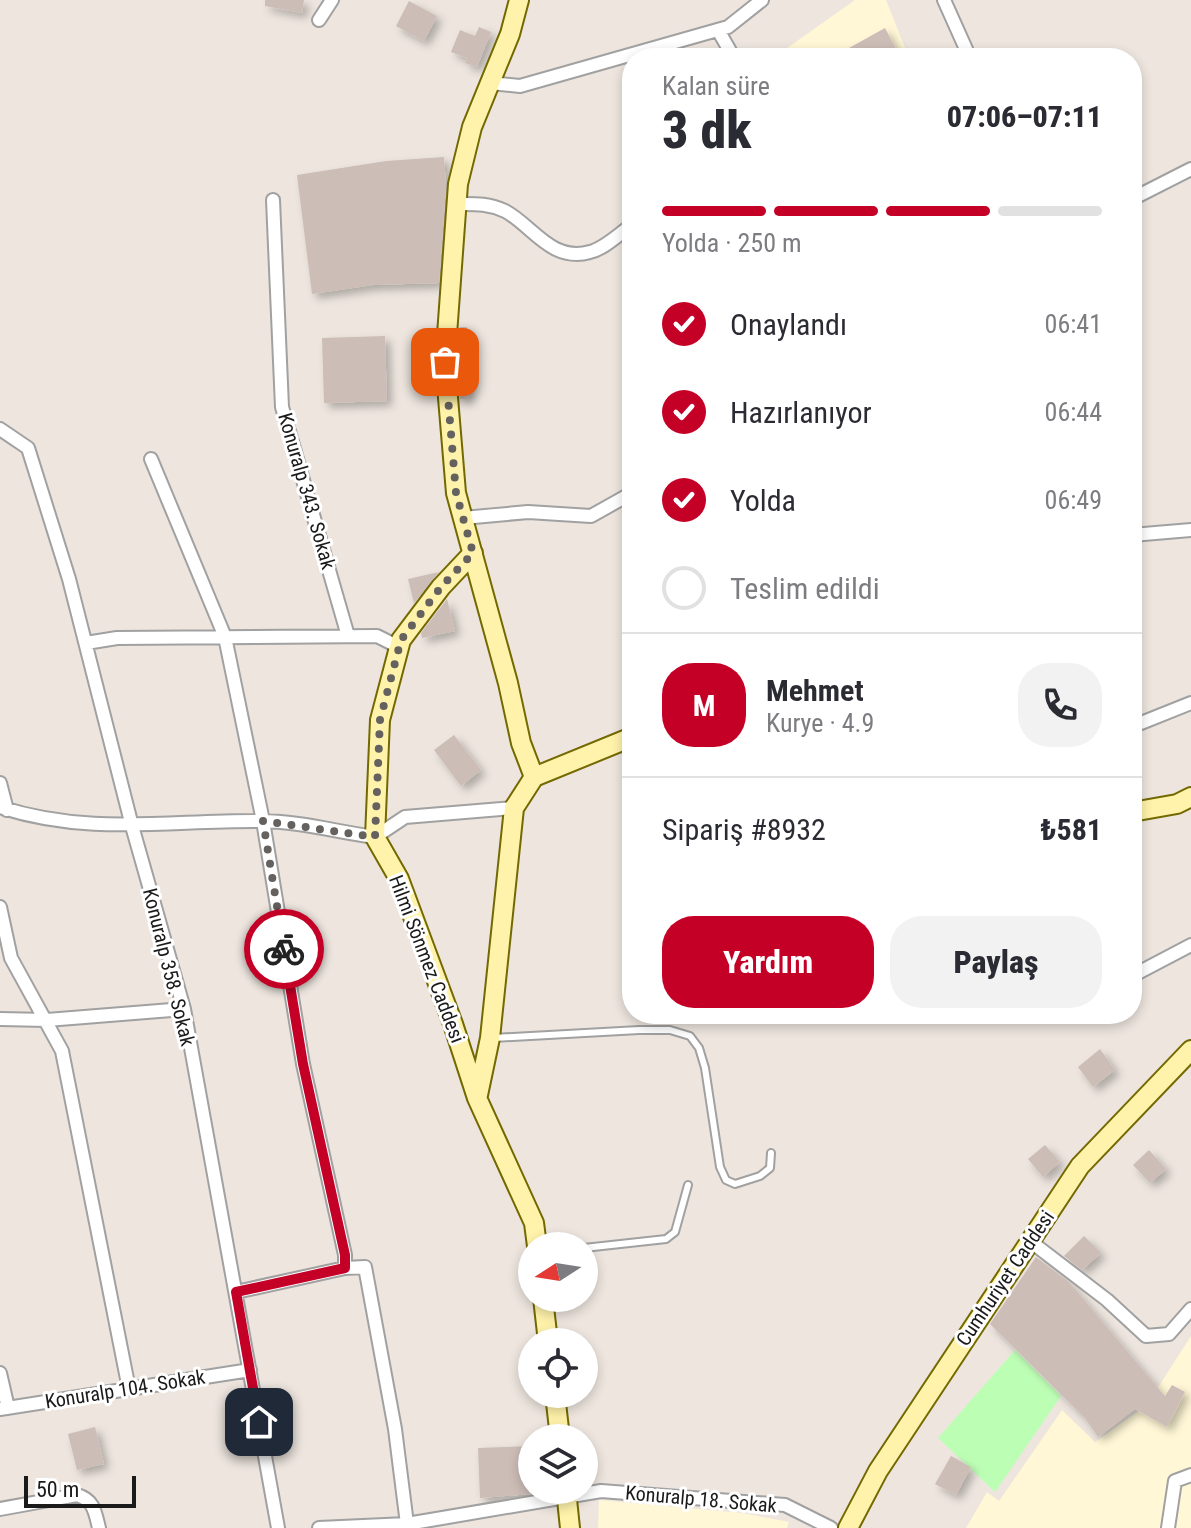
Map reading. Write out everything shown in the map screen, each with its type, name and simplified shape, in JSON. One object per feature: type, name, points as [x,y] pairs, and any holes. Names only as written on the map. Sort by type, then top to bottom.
[{"type":"street","points":[[319,20],[332,0]]},
{"type":"street","points":[[519,0],[510,34],[472,127],[458,184],[445,362],[456,493],[508,683],[521,743],[534,777],[622,741]]},
{"type":"street","points":[[654,48],[728,27],[762,0]]},
{"type":"street","points":[[944,0],[966,48]]},
{"type":"street","points":[[718,30],[728,48]]},
{"type":"street","points":[[490,83],[520,86],[622,57]]},
{"type":"street","points":[[1142,194],[1191,169]]},
{"type":"street","name":"Konuralp 343. Sokak","points":[[273,200],[282,407],[348,636]]},
{"type":"street","points":[[456,204],[485,203],[507,212],[534,237],[566,253],[591,252],[622,232]]},
{"type":"street","name":"Konuralp 358. Sokak","points":[[0,429],[28,448],[69,579],[132,826],[184,1009],[278,1528]]},
{"type":"street","points":[[151,459],[225,637],[263,821],[303,1064],[345,1255],[345,1268]]},
{"type":"street","points":[[463,518],[528,512],[591,516],[622,499]]},
{"type":"street","points":[[1142,534],[1191,530]]},
{"type":"street","points":[[375,837],[380,720],[401,640],[441,587],[473,553]]},
{"type":"street","points":[[86,643],[117,638],[377,636],[399,647]]},
{"type":"street","points":[[1142,723],[1191,703]]},
{"type":"street","name":"Hilmi Sönmez Caddesi","points":[[477,1098],[490,1038],[514,808],[534,777]]},
{"type":"street","points":[[0,783],[3,808],[34,818],[132,826],[263,821],[375,837],[405,817],[514,808]]},
{"type":"street","points":[[1142,810],[1177,804],[1191,797]]},
{"type":"street","name":"Hilmi Sönmez Caddesi","points":[[375,837],[399,879],[477,1098],[534,1223],[535,1232]]},
{"type":"street","points":[[0,907],[11,958],[62,1051],[129,1389]]},
{"type":"street","points":[[1142,971],[1191,945]]},
{"type":"street","points":[[0,1019],[47,1020],[184,1009]]},
{"type":"street","name":"Cumhuriyet Caddesi","points":[[848,1528],[878,1471],[1080,1166],[1191,1050]]},
{"type":"street","points":[[1030,1241],[1107,1300],[1146,1336],[1169,1334],[1191,1309]]},
{"type":"street","points":[[236,1292],[345,1268],[365,1267],[395,1429],[408,1526]]},
{"type":"street","name":"Konuralp 104. Sokak","points":[[4,1408],[250,1370]]},
{"type":"street","points":[[0,1373],[4,1408]]},
{"type":"street","points":[[1168,1528],[1175,1481],[1191,1475]]},
{"type":"street","name":"Konuralp 18. Sokak","points":[[598,1491],[785,1505],[831,1528]]},
{"type":"street","points":[[0,1509],[77,1495],[88,1499],[99,1528]]},
{"type":"street","name":"Konuralp 18. Sokak","points":[[319,1528],[408,1526],[518,1504]]},
{"type":"street","points":[[568,1504],[570,1528]]},
{"type":"lane","points":[[490,1038],[655,1030],[670,1030],[690,1036],[699,1048],[705,1068],[720,1167],[726,1180],[735,1184],[760,1176],[770,1168],[771,1153]]},
{"type":"lane","points":[[598,1246],[666,1239],[675,1232],[688,1185]]},
{"type":"shaded area","points":[[855,0],[886,0],[905,48],[787,48]]},
{"type":"shaded area","points":[[1191,1336],[1191,1528],[966,1528],[987,1492],[999,1501],[1062,1410],[1095,1442],[1146,1406]]},
{"type":"shaded area","points":[[599,1500],[742,1513],[789,1522],[787,1528],[598,1528]]},
{"type":"green space","points":[[1015,1350],[1061,1396],[995,1492],[938,1438]]},
{"type":"building","points":[[265,0],[304,0],[302,13],[265,6]]},
{"type":"building","points":[[409,1],[437,16],[424,41],[396,26]]},
{"type":"building","points":[[479,27],[491,32],[477,67],[465,63],[467,58],[451,52],[460,30],[475,36]]},
{"type":"building","points":[[885,28],[896,48],[849,48]]},
{"type":"building","points":[[444,157],[446,186],[439,283],[373,285],[312,294],[297,175],[386,161]]},
{"type":"building","points":[[460,327],[467,327],[469,399],[460,399],[457,362]]},
{"type":"building","points":[[385,336],[387,401],[324,403],[322,338]]},
{"type":"building","points":[[439,572],[432,580],[414,603],[408,579]]},
{"type":"building","points":[[447,599],[455,631],[422,638],[421,633]]},
{"type":"building","points":[[454,735],[481,770],[461,786],[434,750]]},
{"type":"building","points":[[1100,1049],[1115,1070],[1093,1087],[1078,1067]]},
{"type":"building","points":[[1045,1145],[1060,1162],[1043,1177],[1028,1159]]},
{"type":"building","points":[[1149,1150],[1166,1169],[1150,1183],[1133,1165]]},
{"type":"building","points":[[1084,1236],[1101,1253],[1082,1270],[1064,1256]]},
{"type":"building","points":[[1036,1257],[1069,1282],[1165,1396],[1172,1385],[1185,1392],[1167,1427],[1135,1409],[1098,1437],[1084,1417],[990,1324]]},
{"type":"building","points":[[95,1427],[104,1464],[77,1470],[68,1434]]},
{"type":"building","points":[[518,1447],[518,1495],[480,1498],[478,1448]]},
{"type":"building","points":[[951,1456],[971,1467],[956,1495],[935,1484]]},
{"type":"way so far","points":[[284,949],[263,821],[375,837],[380,720],[401,640],[441,587],[473,553],[456,493],[445,362]]},
{"type":"route","points":[[259,1422],[236,1292],[345,1268],[345,1255],[303,1064],[284,949]]}]
